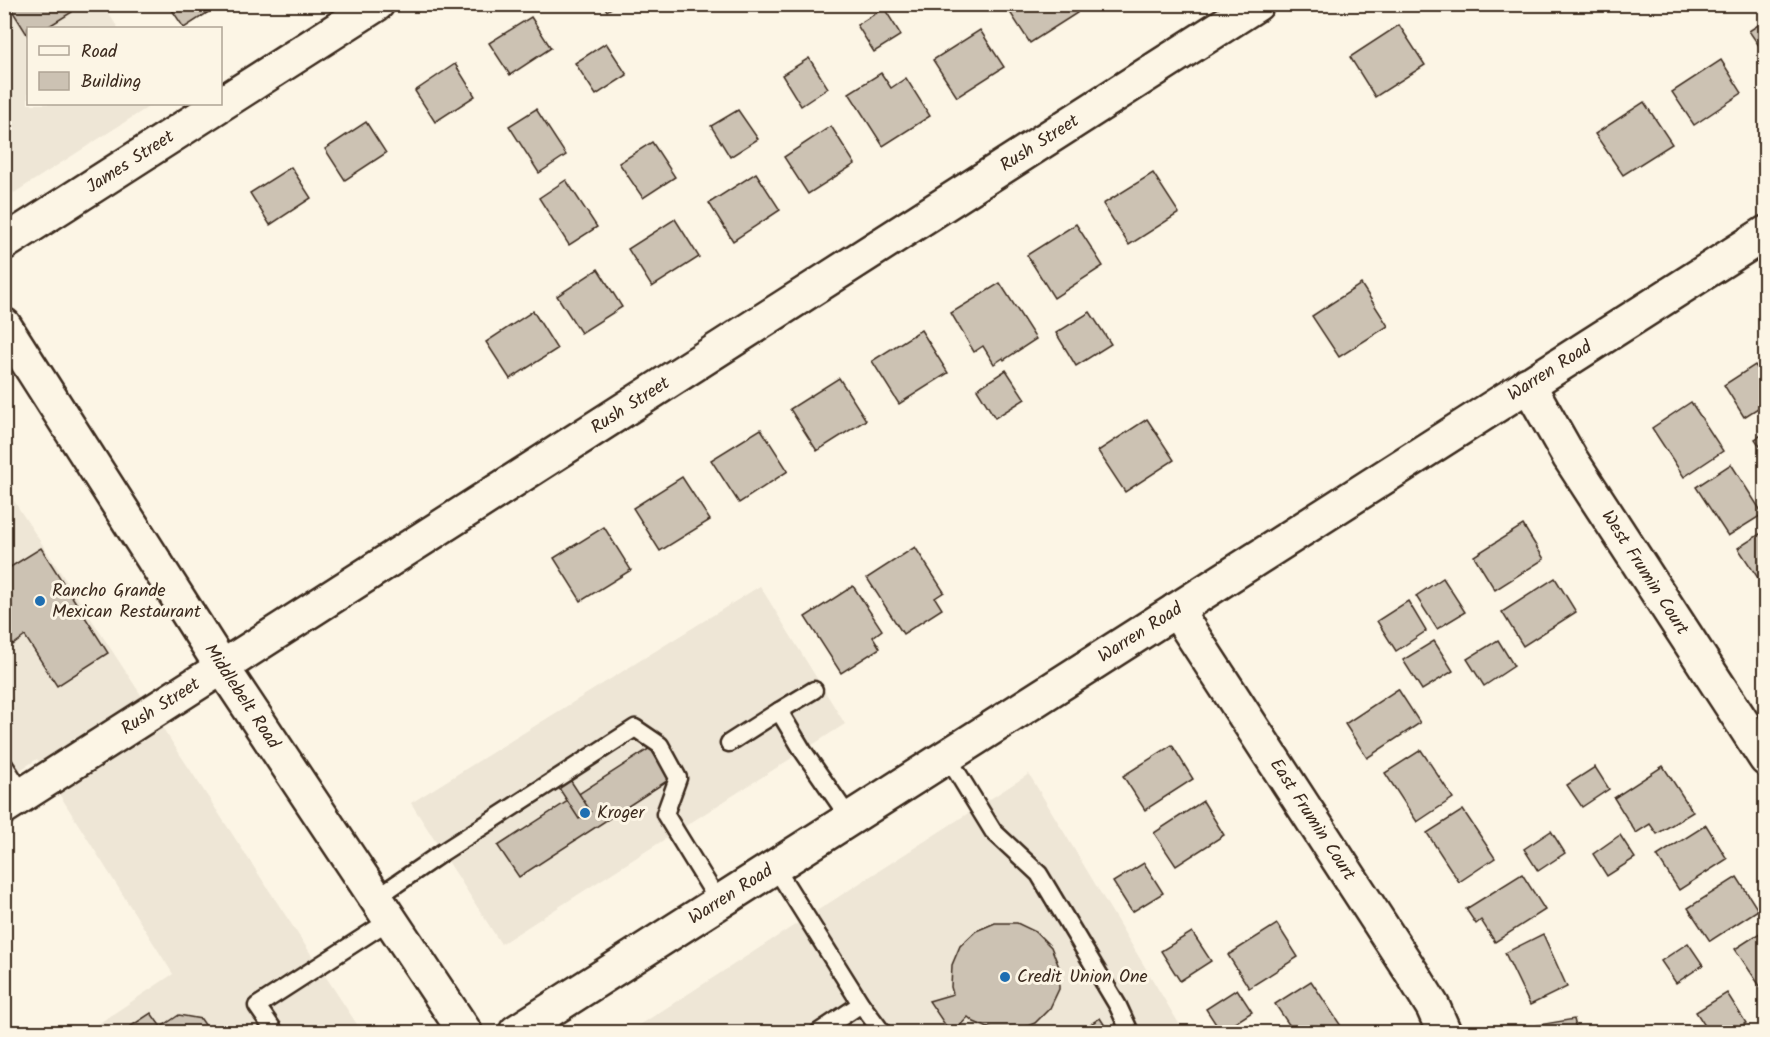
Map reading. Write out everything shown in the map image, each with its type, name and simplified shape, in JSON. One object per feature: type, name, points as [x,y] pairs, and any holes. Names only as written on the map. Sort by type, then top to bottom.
[{"type":"street","name":"James Street","points":[[222,103],[377,4]]},
{"type":"street","name":"Rush Street","points":[[14,801],[1257,4]]},
{"type":"street","name":"James Street","points":[[4,243],[219,105]]},
{"type":"street","name":"Warren Road","points":[[516,1032],[1766,232]]},
{"type":"street","name":"Middlebelt Road","points":[[4,325],[222,667],[465,1032]]},
{"type":"street","name":"West Frumin Court","points":[[1528,384],[1570,458],[1766,759]]},
{"type":"street","name":"East Frumin Court","points":[[1176,609],[1412,973],[1433,1007],[1444,1032]]},
{"type":"lane","points":[[729,743],[814,690]]},
{"type":"lane","points":[[779,711],[803,751],[850,819]]},
{"type":"lane","points":[[275,1032],[257,1006],[383,909],[443,852],[635,728],[660,745],[678,778],[665,814],[719,902]]},
{"type":"lane","points":[[947,756],[993,831],[1039,874],[1118,1006],[1130,1032]]},
{"type":"lane","points":[[4,765],[14,801]]},
{"type":"lane","points":[[775,867],[861,1004],[882,1032]]},
{"type":"lane","points":[[819,1032],[861,1004]]},
{"type":"shaded area","points":[[4,5],[103,5],[117,27],[27,27],[27,105],[151,105],[14,193],[4,179]]},
{"type":"shaded area","points":[[4,486],[362,1032],[86,1032],[173,974],[37,759],[5,780]]},
{"type":"shaded area","points":[[760,586],[845,724],[501,944],[411,803]]},
{"type":"shaded area","points":[[1029,774],[1184,1032],[629,1032]]},
{"type":"building","points":[[8,4],[67,4],[72,12],[48,27],[27,27],[27,34]]},
{"type":"building","points":[[168,4],[221,4],[186,27]]},
{"type":"building","points":[[603,4],[617,4],[607,11]]},
{"type":"building","points":[[1009,4],[1071,4],[1077,13],[1030,43],[1006,6]]},
{"type":"building","points":[[884,8],[901,35],[874,52],[857,25]]},
{"type":"building","points":[[531,17],[551,48],[510,75],[489,43]]},
{"type":"building","points":[[1766,20],[1766,56],[1749,31]]},
{"type":"building","points":[[1399,25],[1425,65],[1375,97],[1350,57]]},
{"type":"building","points":[[980,30],[1004,67],[957,97],[933,60]]},
{"type":"building","points":[[606,43],[627,75],[596,95],[575,63]]},
{"type":"building","points":[[809,58],[828,88],[801,106],[782,75]]},
{"type":"building","points":[[1721,60],[1742,93],[1694,125],[1672,92]]},
{"type":"building","points":[[455,64],[475,96],[435,122],[415,91]]},
{"type":"building","points":[[881,73],[891,88],[906,78],[930,116],[883,146],[849,93]]},
{"type":"building","points":[[1644,102],[1672,144],[1623,175],[1595,134]]},
{"type":"building","points":[[536,109],[566,155],[539,173],[509,126]]},
{"type":"building","points":[[738,110],[758,139],[730,157],[711,126]]},
{"type":"building","points":[[366,122],[386,153],[345,180],[325,149]]},
{"type":"building","points":[[831,126],[855,164],[808,194],[784,157]]},
{"type":"building","points":[[652,142],[675,177],[643,198],[619,163]]},
{"type":"building","points":[[291,167],[311,198],[270,225],[250,193]]},
{"type":"building","points":[[756,173],[780,210],[733,241],[709,203]]},
{"type":"building","points":[[1153,173],[1179,213],[1129,245],[1103,204]]},
{"type":"building","points":[[566,180],[597,227],[569,245],[539,198]]},
{"type":"building","points":[[675,219],[699,257],[652,287],[628,249]]},
{"type":"building","points":[[1076,224],[1103,266],[1054,298],[1027,255]]},
{"type":"building","points":[[598,269],[622,307],[581,333],[557,296]]},
{"type":"building","points":[[1000,283],[1036,339],[994,364],[983,346],[974,352],[951,313]]},
{"type":"building","points":[[1361,284],[1388,326],[1339,357],[1312,316]]},
{"type":"building","points":[[533,311],[557,349],[510,379],[486,342]]},
{"type":"building","points":[[1090,312],[1111,344],[1076,366],[1056,333]]},
{"type":"building","points":[[921,330],[948,373],[899,404],[872,361]]},
{"type":"building","points":[[1755,365],[1766,381],[1766,403],[1744,417],[1724,385]]},
{"type":"building","points":[[1006,370],[1025,399],[995,418],[977,389]]},
{"type":"building","points":[[839,378],[866,420],[817,451],[790,409]]},
{"type":"building","points":[[1691,402],[1723,451],[1684,477],[1652,428]]},
{"type":"building","points":[[1147,419],[1174,460],[1125,492],[1098,451]]},
{"type":"building","points":[[761,429],[788,471],[739,503],[711,460]]},
{"type":"building","points":[[1766,432],[1766,455],[1755,439]]},
{"type":"building","points":[[1731,464],[1763,514],[1728,536],[1696,487]]},
{"type":"building","points":[[682,477],[710,520],[660,551],[633,508]]},
{"type":"building","points":[[1523,525],[1544,559],[1495,590],[1474,556]]},
{"type":"building","points":[[604,527],[631,570],[581,601],[554,558]]},
{"type":"building","points":[[1766,530],[1766,590],[1738,548]]},
{"type":"building","points":[[915,547],[944,592],[935,598],[942,609],[903,634],[867,578]]},
{"type":"building","name":"Rancho Grande Mexican Restaurant","points":[[41,548],[108,653],[57,686],[25,636],[13,645],[4,631],[4,571]]},
{"type":"building","points":[[1443,578],[1465,612],[1437,629],[1416,596]]},
{"type":"building","points":[[1555,578],[1576,612],[1523,646],[1502,612]]},
{"type":"building","points":[[853,586],[882,630],[873,637],[880,648],[841,673],[805,617]]},
{"type":"building","points":[[1408,601],[1426,631],[1396,651],[1377,621]]},
{"type":"building","points":[[1498,640],[1514,666],[1484,686],[1467,659]]},
{"type":"building","points":[[1434,641],[1453,671],[1422,690],[1403,660]]},
{"type":"building","points":[[1398,689],[1420,723],[1367,758],[1345,724]]},
{"type":"building","points":[[1172,745],[1193,779],[1145,810],[1123,776]]},
{"type":"building","points":[[650,748],[670,779],[519,877],[498,846]]},
{"type":"building","points":[[1421,750],[1453,798],[1417,822],[1385,773]]},
{"type":"building","points":[[1663,766],[1693,812],[1657,834],[1650,824],[1636,833],[1614,798]]},
{"type":"building","points":[[1595,767],[1609,789],[1582,807],[1567,785]]},
{"type":"building","points":[[567,775],[591,812],[579,819],[555,782]]},
{"type":"building","points":[[1203,801],[1224,835],[1176,866],[1154,833]]},
{"type":"building","points":[[1463,810],[1495,858],[1459,882],[1427,833]]},
{"type":"building","points":[[1706,825],[1727,859],[1679,890],[1657,856]]},
{"type":"building","points":[[1551,831],[1565,853],[1538,871],[1524,849]]},
{"type":"building","points":[[1620,835],[1635,858],[1607,876],[1593,854]]},
{"type":"building","points":[[1144,863],[1163,893],[1132,912],[1113,882]]},
{"type":"building","points":[[1522,874],[1545,910],[1495,942],[1481,920],[1476,924],[1466,909]]},
{"type":"building","points":[[1737,877],[1758,910],[1710,941],[1688,908]]},
{"type":"building","name":"Credit Union One","points":[[995,923],[1017,923],[1036,932],[1051,947],[1059,967],[1059,989],[1050,1008],[1035,1023],[1015,1031],[993,1030],[968,1017],[954,1032],[950,1032],[929,1001],[953,994],[952,965],[960,946],[976,931]]},
{"type":"building","points":[[1277,924],[1298,957],[1249,988],[1228,955]]},
{"type":"building","points":[[1766,929],[1766,995],[1735,949]]},
{"type":"building","points":[[1192,932],[1211,961],[1180,981],[1161,951]]},
{"type":"building","points":[[1543,934],[1567,987],[1530,1005],[1505,953]]},
{"type":"building","points":[[1688,943],[1703,965],[1676,983],[1661,961]]},
{"type":"building","points":[[1311,981],[1343,1029],[1338,1032],[1294,1032],[1275,1004]]},
{"type":"building","points":[[1237,989],[1252,1012],[1221,1032],[1206,1009]]},
{"type":"building","points":[[1727,993],[1746,1023],[1731,1032],[1709,1032],[1696,1012]]},
{"type":"building","points":[[151,1013],[161,1027],[179,1015],[201,1019],[210,1032],[122,1032]]},
{"type":"building","points":[[1100,1018],[1109,1032],[1078,1032]]},
{"type":"building","points":[[1574,1019],[1577,1032],[1534,1032],[1533,1026]]},
{"type":"place","name":"Rancho Grande Mexican Restaurant","points":[[40,601]]},
{"type":"place","name":"Kroger","points":[[585,813]]},
{"type":"place","name":"Credit Union One","points":[[1005,977]]}]
